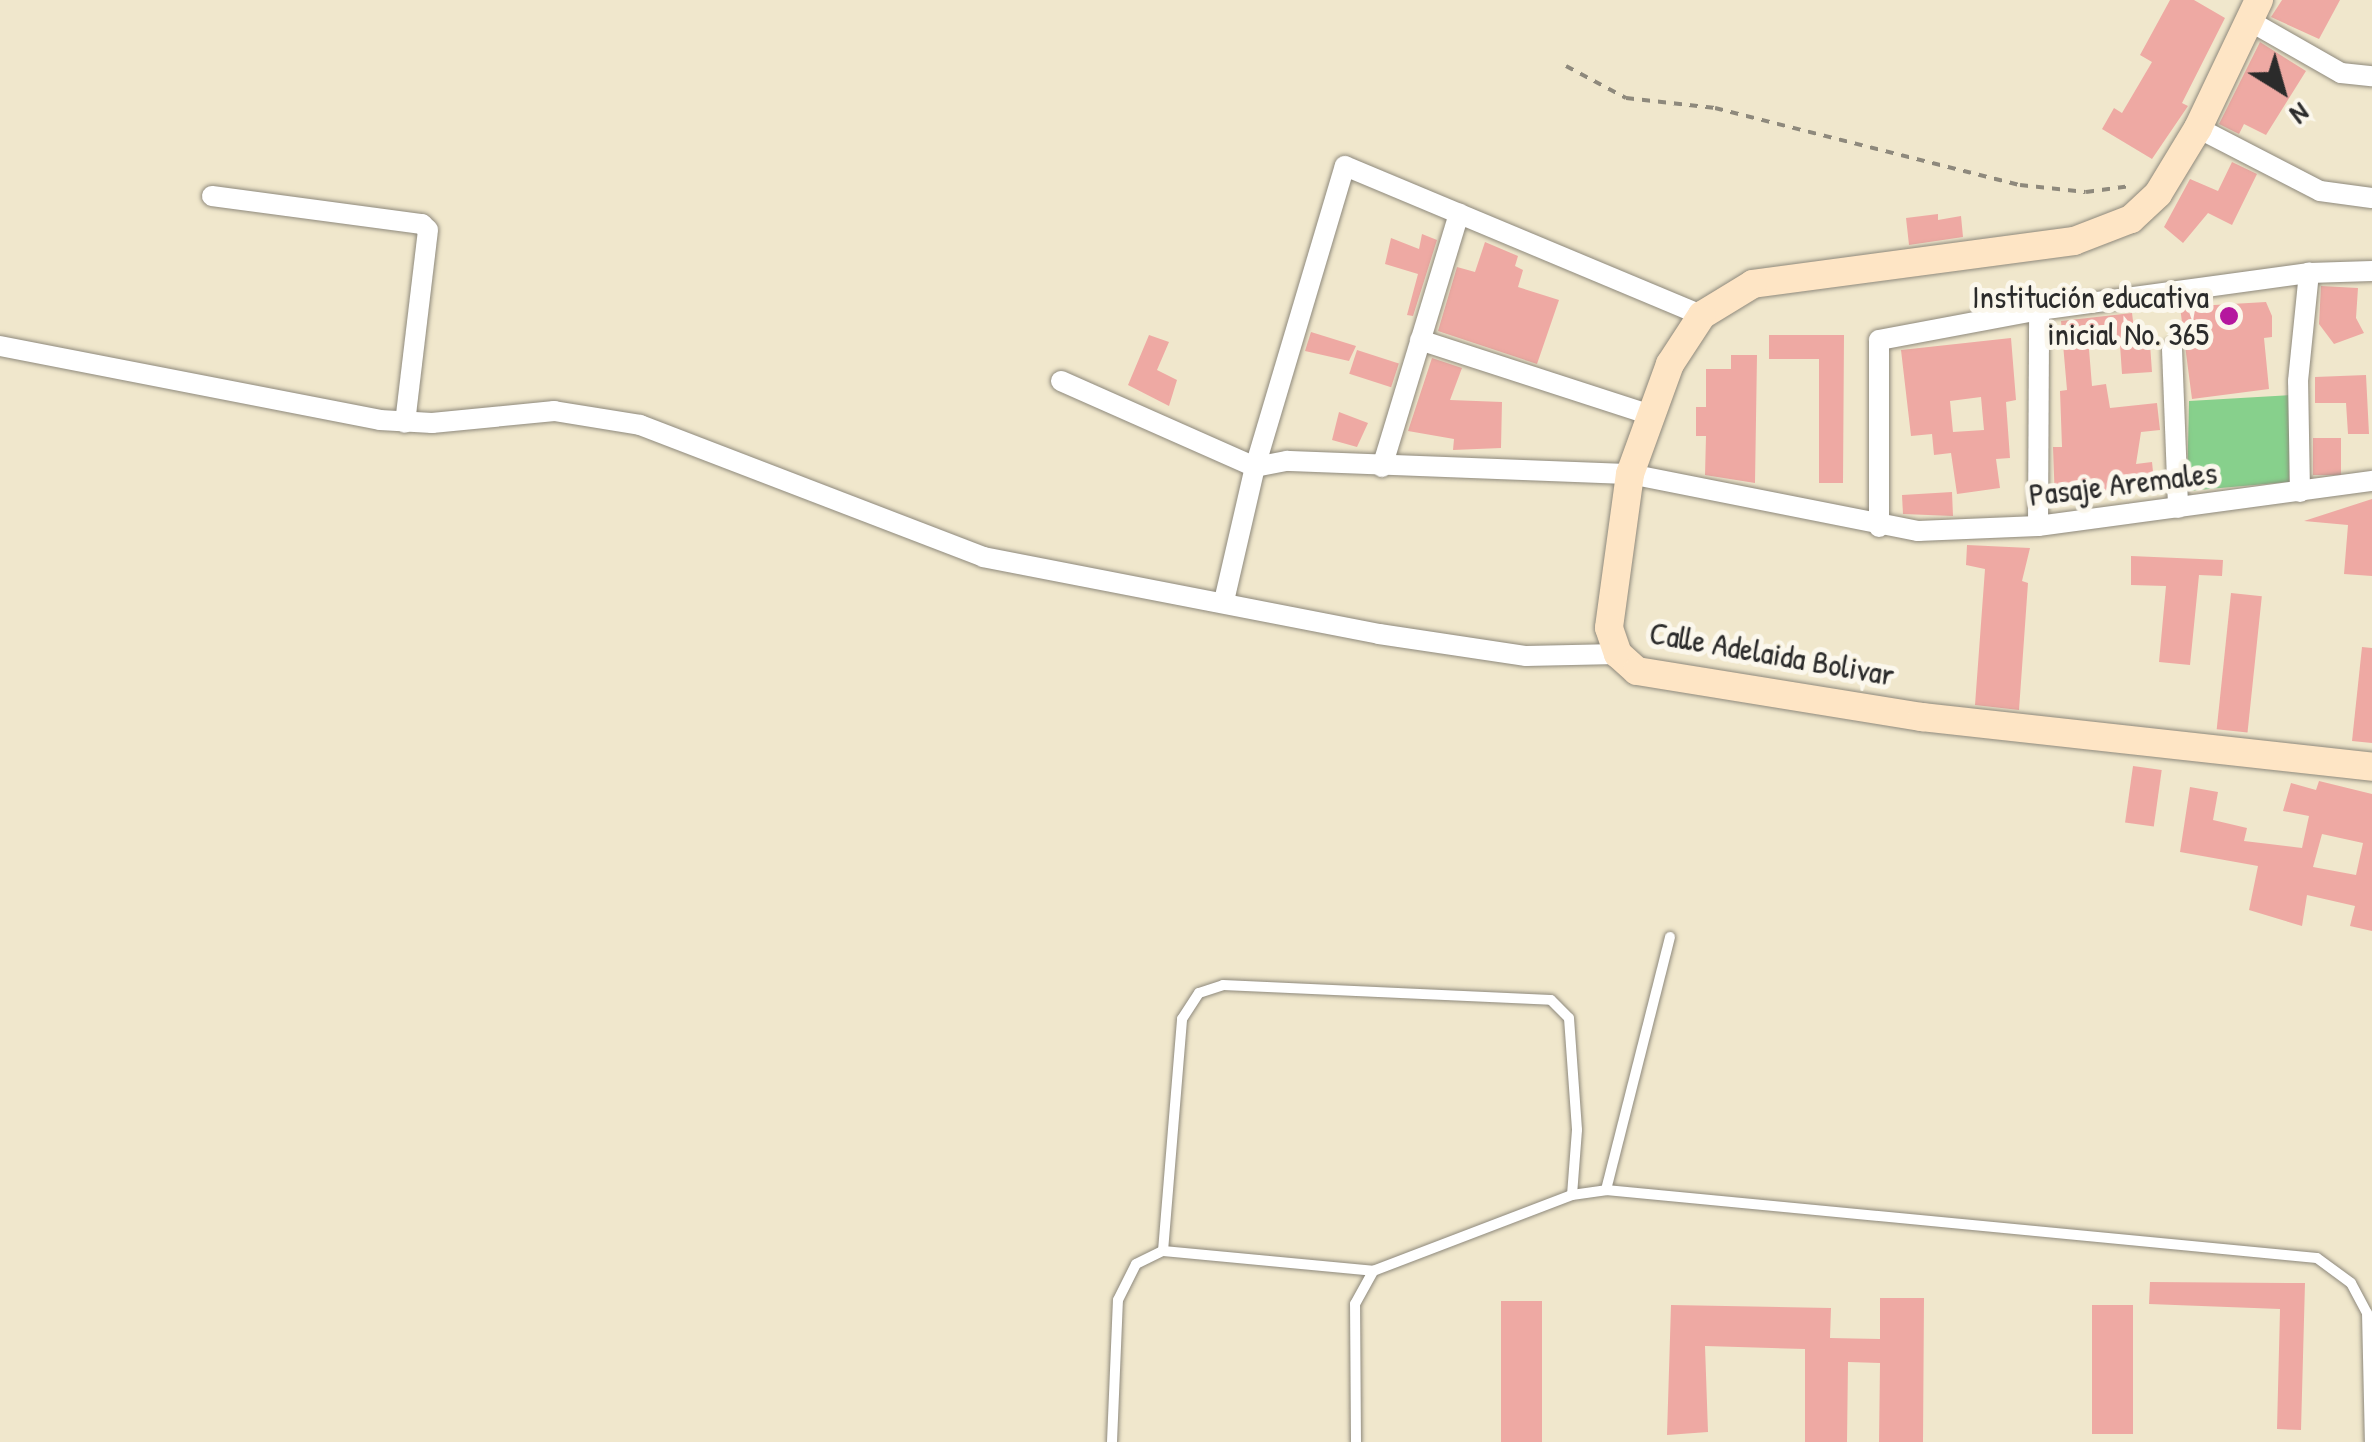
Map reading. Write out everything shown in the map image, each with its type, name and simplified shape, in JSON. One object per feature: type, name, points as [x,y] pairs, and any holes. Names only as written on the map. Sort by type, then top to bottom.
[{"type":"main road","points":[[1702,314],[1753,284],[2074,241],[2131,219],[2148,204],[2198,128],[2253,10]]},
{"type":"main road","name":"Calle Adelaida Bolivar","points":[[1702,314],[1648,414],[1630,474],[1610,628],[1618,654],[1638,672],[1922,717],[2372,767]]},
{"type":"street","points":[[2253,10],[2340,73],[2372,76]]},
{"type":"street","points":[[2198,128],[2320,191],[2372,198]]},
{"type":"street","points":[[1224,602],[1255,467],[1345,166],[1702,314]]},
{"type":"street","points":[[212,196],[428,230],[404,423]]},
{"type":"street","points":[[1382,466],[1459,212]]},
{"type":"street","points":[[1879,528],[1879,340],[2039,310],[2309,273],[2372,271]]},
{"type":"street","points":[[2300,492],[2298,381],[2309,273]]},
{"type":"street","points":[[2038,526],[2039,310]]},
{"type":"street","points":[[1420,340],[1648,414]]},
{"type":"street","points":[[0,346],[404,423],[554,411],[640,425],[983,558],[1526,656],[1618,654]]},
{"type":"street","points":[[2172,349],[2178,508]]},
{"type":"street","points":[[1061,381],[1255,467]]},
{"type":"street","name":"Pasaje Aremales","points":[[1255,467],[1287,461],[1630,474],[1879,528],[2038,526],[2372,480]]},
{"type":"lane","points":[[1606,1190],[1670,937]]},
{"type":"lane","points":[[1163,1251],[1182,1019],[1199,993],[1223,986],[1551,1000],[1568,1018],[1577,1130],[1572,1196]]},
{"type":"lane","points":[[1112,1442],[1118,1300],[1136,1264],[1163,1251],[1373,1271],[1572,1196],[1606,1190],[2317,1258],[2351,1283],[2367,1313],[2370,1442]]},
{"type":"lane","points":[[1356,1442],[1355,1304],[1373,1271]]},
{"type":"path","points":[[1566,66],[1626,98],[1715,108],[2020,185],[2086,192],[2131,186],[2148,204]]},
{"type":"green space","points":[[2291,395],[2289,482],[2187,491],[2189,401]]},
{"type":"building","points":[[2170,0],[2194,0],[2225,18],[2182,103],[2188,106],[2152,159],[2102,129],[2114,108],[2122,113],[2152,62],[2140,55]]},
{"type":"building","points":[[2282,0],[2340,0],[2319,39],[2271,17]]},
{"type":"building","points":[[2260,42],[2306,71],[2266,135],[2244,124],[2239,134],[2219,124]]},
{"type":"building","points":[[2232,162],[2257,174],[2232,225],[2208,213],[2183,243],[2164,227],[2190,179],[2218,191]]},
{"type":"building","points":[[1938,214],[1938,220],[1961,216],[1963,237],[1909,245],[1906,218]]},
{"type":"building","points":[[1422,234],[1437,240],[1413,316],[1407,315],[1418,274],[1385,264],[1391,238],[1419,249]]},
{"type":"building","points":[[1485,242],[1518,256],[1515,266],[1523,270],[1518,287],[1559,300],[1537,364],[1438,331],[1457,267],[1475,272]]},
{"type":"building","points":[[2321,286],[2358,288],[2356,318],[2364,333],[2334,344],[2319,324]]},
{"type":"building","points":[[2266,302],[2272,316],[2272,337],[2264,338],[2269,389],[2192,399],[2180,307]]},
{"type":"building","points":[[2132,313],[2136,345],[2150,344],[2152,372],[2122,374],[2120,345],[2089,349],[2092,386],[2106,384],[2110,408],[2157,403],[2160,430],[2141,432],[2136,464],[2152,462],[2155,491],[2055,502],[2053,447],[2062,447],[2060,391],[2067,390],[2061,321]]},
{"type":"building","points":[[1311,332],[1356,346],[1349,361],[1305,351]]},
{"type":"building","points":[[1149,335],[1169,342],[1157,370],[1177,380],[1169,406],[1128,385]]},
{"type":"building","points":[[1769,335],[1844,335],[1843,483],[1819,483],[1819,359],[1769,359]]},
{"type":"building","points":[[2011,338],[2016,400],[2006,402],[2010,458],[1996,459],[2000,488],[1957,494],[1951,453],[1934,455],[1932,434],[1911,436],[1901,350]],"holes":[[[1981,397],[1984,430],[1953,432],[1950,401]]]},
{"type":"building","points":[[1357,350],[1399,364],[1391,387],[1349,374]]},
{"type":"building","points":[[1731,355],[1757,355],[1755,483],[1705,475],[1706,436],[1696,436],[1696,407],[1706,407],[1706,369],[1731,369]]},
{"type":"building","points":[[1432,358],[1462,368],[1450,400],[1502,402],[1501,448],[1453,450],[1454,439],[1408,431]]},
{"type":"building","points":[[2366,375],[2369,434],[2348,434],[2346,403],[2315,403],[2315,377]]},
{"type":"building","points":[[1339,412],[1368,423],[1357,447],[1332,440]]},
{"type":"building","points":[[2313,438],[2341,438],[2341,475],[2313,475]]},
{"type":"building","points":[[1952,492],[1953,516],[1903,514],[1902,495]]},
{"type":"building","points":[[2372,499],[2372,576],[2344,574],[2348,525],[2304,521]]},
{"type":"building","points":[[1967,545],[2030,548],[2022,581],[2028,583],[2019,710],[1975,705],[1985,569],[1966,565]]},
{"type":"building","points":[[2131,556],[2223,560],[2222,576],[2199,575],[2190,665],[2159,662],[2166,586],[2131,585]]},
{"type":"building","points":[[2231,593],[2262,596],[2248,732],[2217,729]]},
{"type":"building","points":[[2362,647],[2372,648],[2372,743],[2352,741]]},
{"type":"building","points":[[2133,766],[2162,770],[2154,826],[2125,822]]},
{"type":"building","points":[[2319,781],[2372,794],[2372,931],[2350,926],[2355,906],[2307,895],[2302,926],[2249,910],[2258,866],[2180,852],[2190,787],[2218,792],[2213,820],[2247,828],[2244,841],[2302,848],[2309,816],[2283,811],[2291,783],[2316,790]],"holes":[[[2322,834],[2363,843],[2356,875],[2313,867]]]},
{"type":"building","points":[[2150,1282],[2305,1283],[2301,1430],[2277,1429],[2280,1309],[2149,1304]]},
{"type":"building","points":[[1880,1298],[1924,1298],[1923,1442],[1879,1442],[1880,1363],[1848,1362],[1847,1442],[1805,1442],[1805,1349],[1705,1346],[1708,1432],[1667,1435],[1671,1305],[1831,1308],[1830,1338],[1880,1339]]},
{"type":"building","points":[[1501,1301],[1542,1301],[1542,1442],[1501,1442]]},
{"type":"building","points":[[2092,1305],[2133,1305],[2133,1434],[2092,1434]]},
{"type":"place","name":"Institución educativa inicial No. 365","points":[[2229,316]]}]
